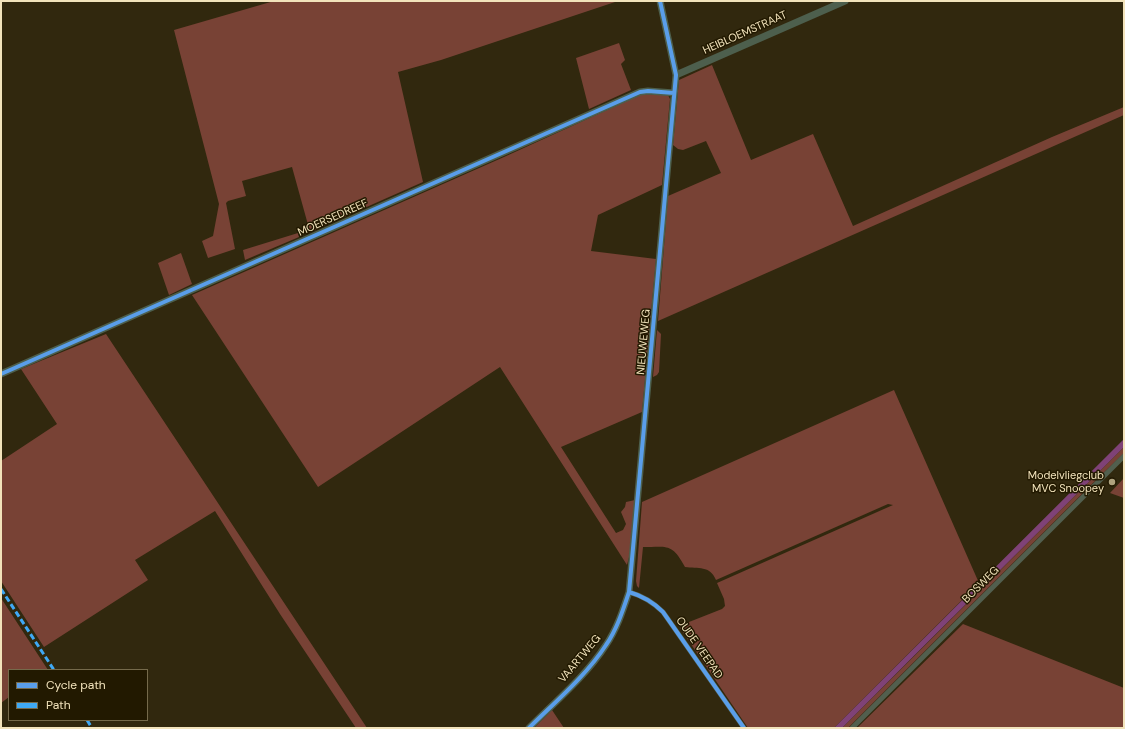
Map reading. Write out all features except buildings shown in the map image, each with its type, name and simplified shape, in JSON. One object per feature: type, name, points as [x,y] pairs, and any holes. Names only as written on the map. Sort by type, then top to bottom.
[{"type":"street","name":"NIEUWEWEG","points":[[629,592],[676,75],[660,1]]},
{"type":"street","name":"HEIBLOEMSTRAAT","points":[[676,75],[845,1]]},
{"type":"street","name":"MOERSEDREEF","points":[[1,374],[640,92],[648,91],[674,93]]},
{"type":"street","name":"BOSWEG","points":[[852,728],[1124,456]]},
{"type":"street","name":"VAARTWEG","points":[[529,728],[583,673],[606,645],[619,621],[629,592]]},
{"type":"street","name":"OUDE VEEPAD","points":[[629,592],[643,596],[655,604],[663,612],[744,728]]},
{"type":"shaded area","points":[[274,1],[618,1],[441,60],[398,72],[423,182],[310,232],[292,167],[242,181],[246,196],[228,201],[226,203],[235,249],[208,258],[202,241],[213,236],[219,204],[174,30]]},
{"type":"shaded area","points":[[619,43],[625,60],[621,64],[631,90],[589,109],[576,58]]},
{"type":"shaded area","points":[[712,65],[751,160],[813,134],[853,226],[1052,137],[1124,107],[1124,115],[658,321],[668,196],[721,173],[706,141],[683,150],[678,149],[673,145],[679,80]]},
{"type":"shaded area","points":[[642,94],[668,95],[670,99],[662,185],[598,215],[591,251],[656,259],[642,412],[561,447],[616,533],[623,530],[626,524],[621,512],[625,507],[626,502],[635,500],[631,549],[627,565],[500,367],[318,487],[192,295],[504,157]]},
{"type":"shaded area","points":[[298,233],[299,237],[245,260],[243,250]]},
{"type":"shaded area","points":[[181,253],[192,284],[169,295],[158,263]]},
{"type":"shaded area","points":[[657,330],[661,334],[659,372],[653,377]]},
{"type":"shaded area","points":[[106,334],[367,728],[356,728],[280,614],[215,511],[135,560],[148,580],[44,647],[1,581],[1,461],[57,424],[21,369]]},
{"type":"shaded area","points":[[894,390],[979,583],[834,728],[748,728],[680,628],[689,622],[722,609],[725,606],[724,599],[717,583],[893,505],[888,504],[716,580],[707,570],[685,567],[673,550],[664,547],[643,547],[639,588],[636,581],[642,502]]},
{"type":"shaded area","points":[[1124,439],[1124,447],[1089,482],[842,728],[834,728]]},
{"type":"shaded area","points":[[1124,447],[1124,453],[848,728],[842,728]]},
{"type":"shaded area","points":[[1124,478],[1124,498],[1110,493]]},
{"type":"shaded area","points":[[1,598],[47,669],[8,669],[8,698],[1,703]]},
{"type":"shaded area","points":[[963,624],[1124,688],[1124,728],[857,728]]},
{"type":"shaded area","points":[[552,710],[564,728],[534,728]]},
{"type":"marked path","points":[[1,589],[53,669]]},
{"type":"marked path","points":[[88,721],[92,728]]},
{"type":"cycle path","points":[[529,728],[570,688],[598,656],[613,632],[629,592],[676,75],[660,1]]},
{"type":"cycle path","points":[[1,374],[640,92],[648,91],[674,93]]},
{"type":"cycle path","points":[[629,592],[648,600],[663,612],[744,728]]},
{"type":"place","name":"Modelvliegclub MVC Snoopey","points":[[1112,482]]}]
